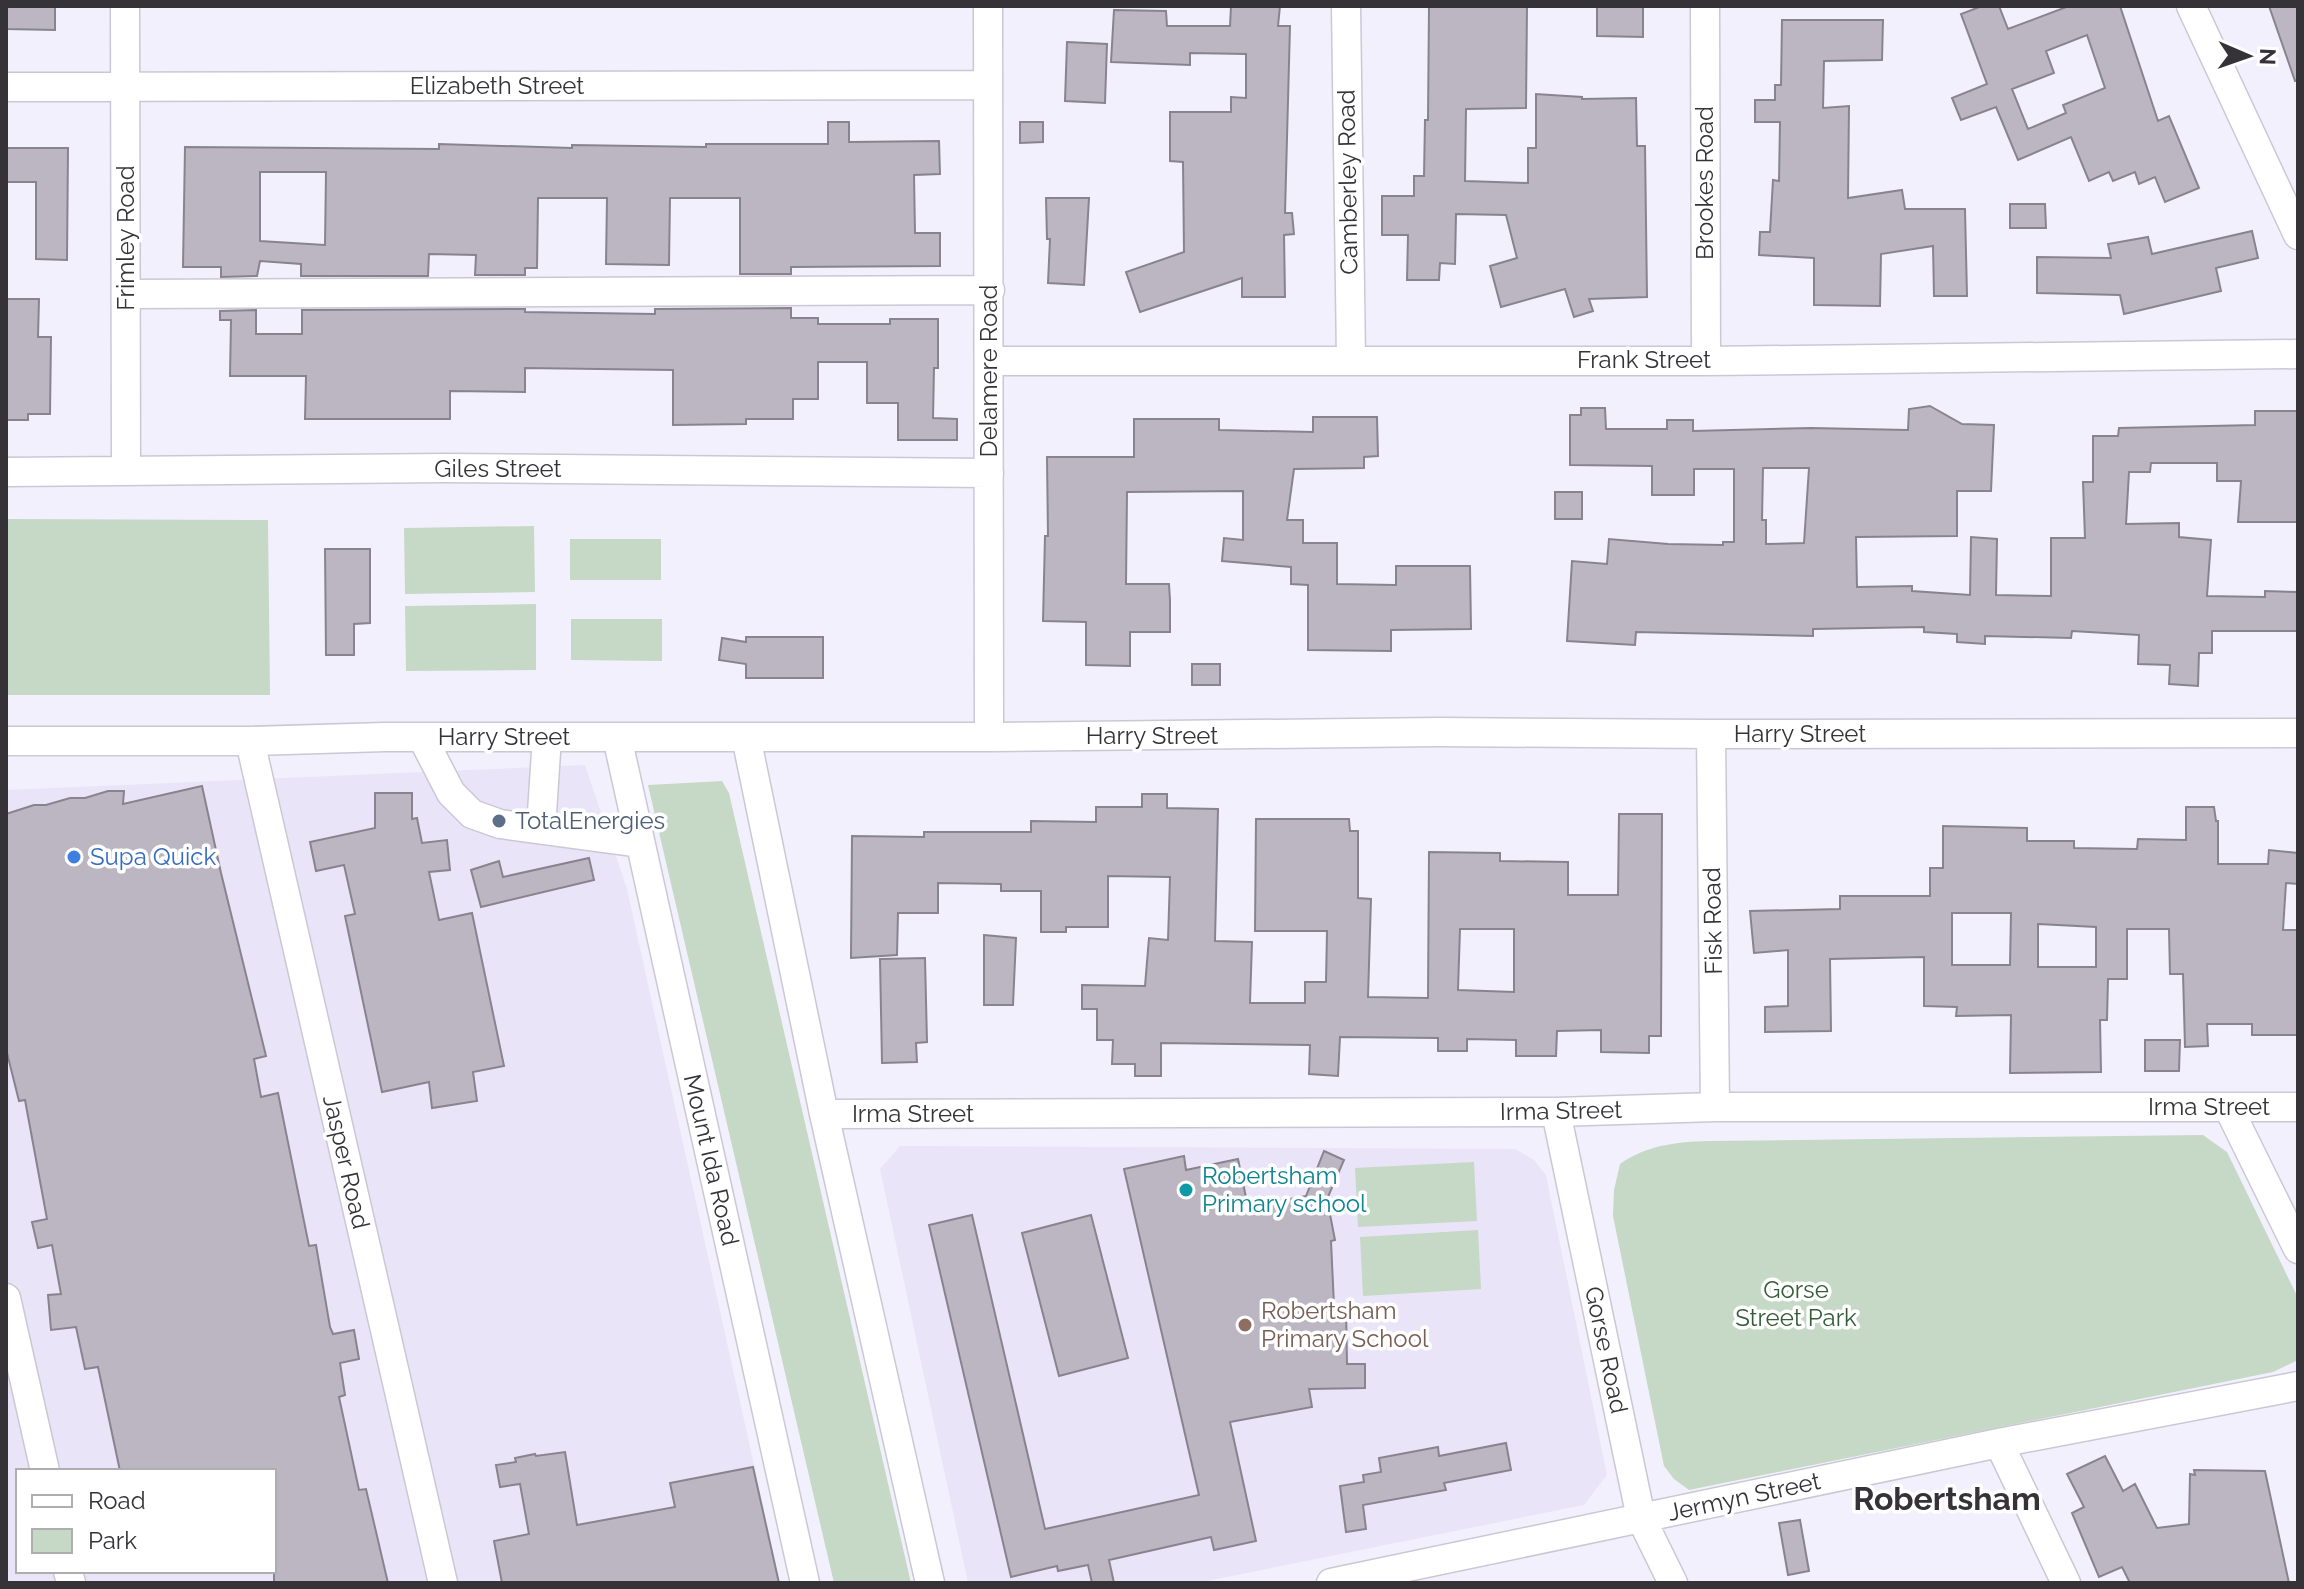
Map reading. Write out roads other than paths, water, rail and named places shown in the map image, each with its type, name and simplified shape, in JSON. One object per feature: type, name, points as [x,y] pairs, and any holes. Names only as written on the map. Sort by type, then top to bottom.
[{"type":"street","name":"Frimley Road","points":[[125,6],[126,470]]},
{"type":"street","name":"Delamere Road","points":[[988,6],[989,737]]},
{"type":"street","name":"Camberley Road","points":[[1346,6],[1351,359]]},
{"type":"street","name":"Brookes Road","points":[[1705,6],[1706,361]]},
{"type":"street","points":[[2191,6],[2298,235]]},
{"type":"street","name":"Elizabeth Street","points":[[6,87],[988,85]]},
{"type":"street","points":[[126,294],[990,290]]},
{"type":"street","name":"Frank Street","points":[[990,361],[1706,361],[2298,354]]},
{"type":"street","name":"Giles Street","points":[[6,472],[445,468],[989,473]]},
{"type":"street","name":"Harry Street","points":[[6,741],[1439,732],[2298,733]]},
{"type":"street","name":"Fisk Road","points":[[1711,734],[1715,1107]]},
{"type":"street","points":[[422,737],[451,793],[472,814],[500,824],[640,843]]},
{"type":"street","points":[[541,828],[547,737]]},
{"type":"street","name":"Mount Ida Road","points":[[617,737],[805,1583]]},
{"type":"street","points":[[746,737],[824,1114],[930,1583]]},
{"type":"street","name":"Jasper Road","points":[[250,741],[443,1583]]},
{"type":"street","name":"Irma Street","points":[[824,1114],[1556,1112],[1715,1107],[2298,1107]]},
{"type":"street","points":[[2228,1107],[2298,1249]]},
{"type":"street","name":"Gorse Road","points":[[1556,1112],[1641,1518],[1673,1583]]},
{"type":"street","points":[[6,1298],[45,1469]]},
{"type":"street","name":"Jermyn Street","points":[[1331,1583],[1999,1443],[2298,1386]]},
{"type":"street","points":[[1999,1443],[2066,1583]]},
{"type":"place","name":"TotalEnergies","points":[[499,821]]},
{"type":"place","name":"Supa Quick","points":[[74,857]]},
{"type":"place","name":"Robertsham Primary school","points":[[1186,1190]]},
{"type":"place","name":"Robertsham Primary School","points":[[1245,1325]]},
{"type":"district","name":"Robertsham","points":[[1947,1499]]},
{"type":"park label","name":"Gorse Street Park","points":[[1796,1304]]}]
